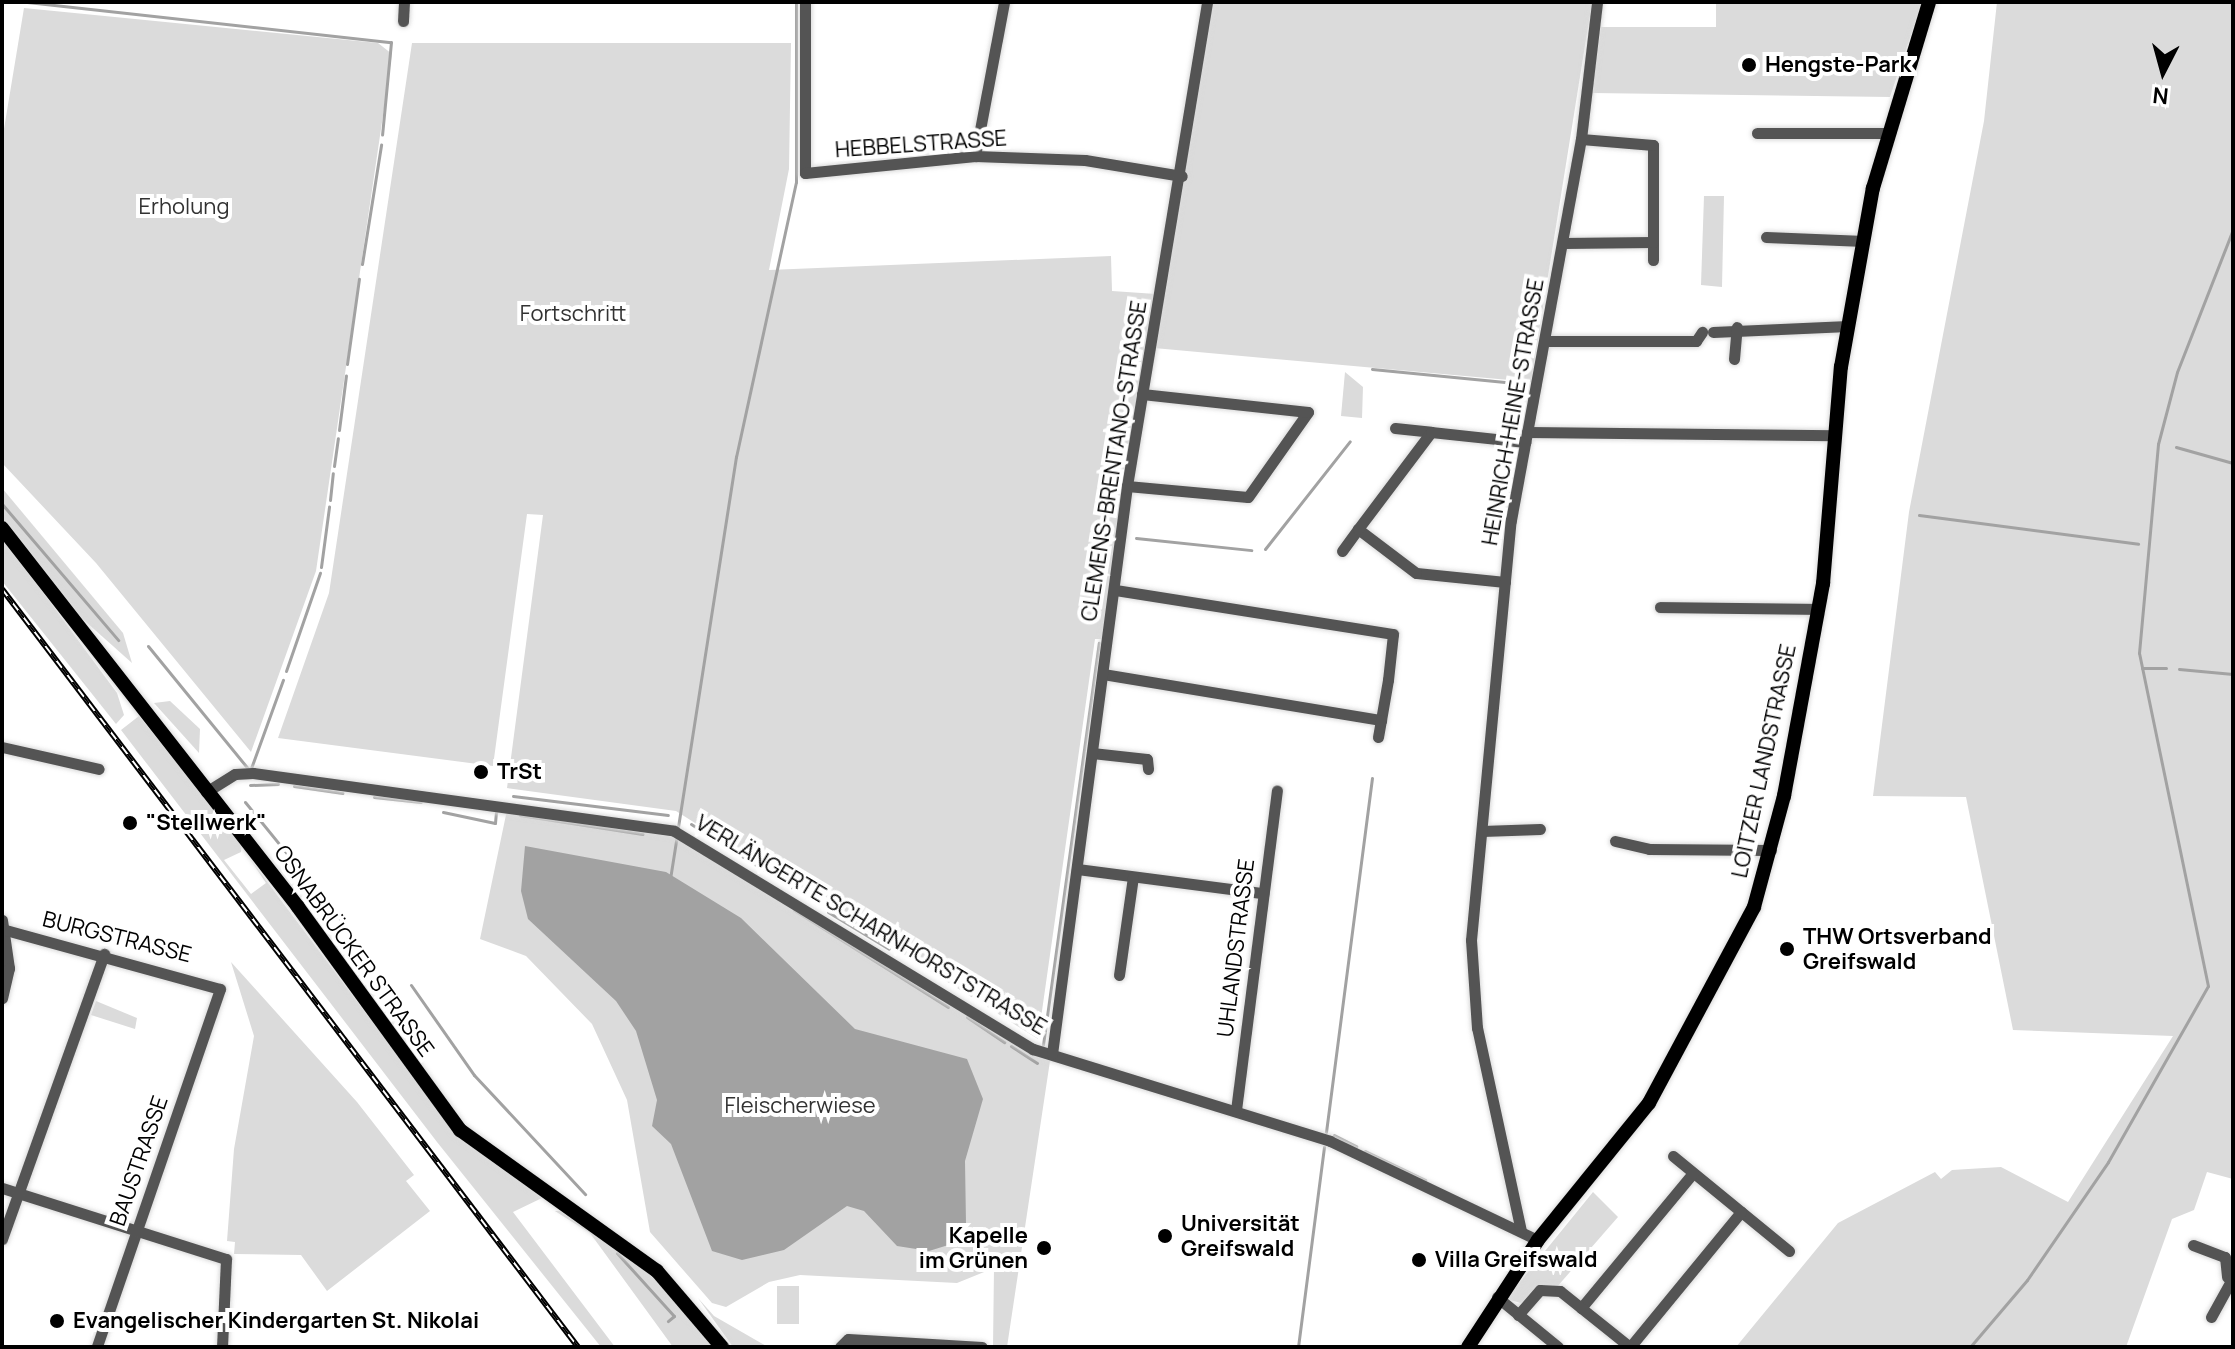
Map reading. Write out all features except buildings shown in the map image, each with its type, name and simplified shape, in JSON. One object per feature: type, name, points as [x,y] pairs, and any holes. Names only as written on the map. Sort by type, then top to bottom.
[{"type":"main road","name":"LOITZER LANDSTRASSE","points":[[1468,1347],[1497,1297],[1538,1240],[1656,1091],[1742,937],[1771,850],[1818,609],[1834,435],[1848,326],[1864,241],[1887,133],[1929,2]]},
{"type":"main road","name":"OSNABRÜCKER STRASSE","points":[[2,528],[149,717],[460,1130],[657,1271],[722,1347]]},
{"type":"street","points":[[403,21],[404,2]]},
{"type":"street","name":"HEBBELSTRASSE","points":[[805,2],[805,173],[975,156],[1085,160],[1182,176]]},
{"type":"street","points":[[975,156],[1004,2]]},
{"type":"street","name":"CLEMENS-BRENTANO-STRASSE","points":[[1052,1054],[1127,486],[1182,176],[1207,2]]},
{"type":"street","name":"HEINRICH-HEINE-STRASSE","points":[[1521,1231],[1470,985],[1505,582],[1526,437],[1581,139],[1597,2]]},
{"type":"street","points":[[1757,133],[1887,133]]},
{"type":"street","points":[[1581,139],[1653,145],[1653,260]]},
{"type":"street","points":[[1766,237],[1864,241]]},
{"type":"street","points":[[1563,243],[1653,242]]},
{"type":"street","points":[[1546,341],[1696,341],[1708,332],[1737,327],[1848,326]]},
{"type":"street","points":[[1734,359],[1737,327]]},
{"type":"street","points":[[1127,486],[1248,497],[1308,412],[1142,394]]},
{"type":"street","points":[[1395,428],[1526,437],[1834,435]]},
{"type":"street","points":[[1342,551],[1431,432]]},
{"type":"street","points":[[1358,529],[1416,573],[1505,582]]},
{"type":"street","points":[[1114,590],[1393,634],[1378,737]]},
{"type":"street","points":[[1660,607],[1818,609]]},
{"type":"street","points":[[1103,674],[1381,720]]},
{"type":"street","points":[[2,747],[99,769]]},
{"type":"street","points":[[1092,753],[1147,759],[1148,769]]},
{"type":"street","name":"VERLÄNGERTE SCHARNHORSTSTRASSE","points":[[206,792],[235,774],[253,773],[678,832],[990,1024],[1052,1054],[1330,1141],[1538,1240]]},
{"type":"street","name":"UHLANDSTRASSE","points":[[1236,1110],[1277,791]]},
{"type":"street","points":[[1482,831],[1540,829]]},
{"type":"street","points":[[1615,841],[1649,849],[1771,850]]},
{"type":"street","points":[[1077,869],[1263,893]]},
{"type":"street","points":[[1119,975],[1133,877]]},
{"type":"street","points":[[2,998],[9,968],[3,926]]},
{"type":"street","name":"BURGSTRASSE","points":[[3,926],[220,989]]},
{"type":"street","points":[[2,1239],[104,954]]},
{"type":"street","name":"BAUSTRASSE","points":[[97,1347],[220,989]]},
{"type":"street","points":[[1673,1156],[1789,1251]]},
{"type":"street","points":[[1581,1308],[1693,1173]]},
{"type":"street","points":[[2,1188],[226,1259],[222,1347]]},
{"type":"street","points":[[1518,1315],[1550,1289],[1581,1308],[1630,1347],[1741,1212]]},
{"type":"street","points":[[2193,1245],[2225,1257],[2230,1278],[2211,1317]]},
{"type":"street","points":[[1497,1297],[1558,1347]]},
{"type":"street","points":[[840,1347],[848,1339],[982,1347]]},
{"type":"green space","points":[[1212,2],[1592,2],[1531,382],[1154,348]]},
{"type":"green space","name":"Hengste-Park","points":[[1716,2],[1922,2],[1890,97],[1592,93],[1601,27],[1716,27]]},
{"type":"green space","points":[[1997,2],[2233,2],[2233,1179],[2207,1172],[2194,1210],[2172,1219],[2126,1347],[1736,1347],[1838,1223],[1935,1172],[1941,1179],[1952,1170],[2001,1167],[2068,1202],[2173,1036],[2013,1030],[1966,797],[1873,796],[1909,512],[1984,121]]},
{"type":"green space","name":"Erholung","points":[[24,8],[378,43],[392,54],[316,571],[251,752],[96,563],[2,463],[2,141]]},
{"type":"green space","name":"Fortschritt","points":[[412,43],[791,43],[789,169],[769,270],[1111,256],[1112,291],[1156,294],[1102,639],[1095,639],[1038,1039],[676,811],[507,788],[543,515],[527,514],[493,766],[278,738],[329,593]]},
{"type":"green space","points":[[1704,196],[1724,196],[1722,287],[1701,285]]},
{"type":"green space","points":[[1345,372],[1363,387],[1362,418],[1341,416]]},
{"type":"green space","points":[[2,488],[123,633],[132,663],[68,606],[2,521]]},
{"type":"green space","points":[[2,537],[117,693],[124,715],[116,724],[2,581]]},
{"type":"green space","points":[[170,701],[200,729],[199,753],[154,703]]},
{"type":"green space","points":[[139,716],[242,843],[241,852],[224,860],[251,894],[266,883],[250,859],[455,1132],[542,1198],[513,1212],[615,1347],[601,1347],[437,1142],[121,730]]},
{"type":"green space","name":"Fleischerwiese","points":[[507,810],[686,839],[1050,1061],[1007,1347],[993,1347],[994,1268],[957,1283],[800,1275],[769,1282],[726,1307],[712,1303],[650,1232],[627,1100],[592,1024],[526,956],[480,939]]},
{"type":"green space","points":[[231,962],[357,1102],[414,1175],[406,1181],[430,1211],[327,1291],[301,1255],[234,1254],[235,1242],[227,1241],[234,1149],[254,1036]]},
{"type":"green space","points":[[96,1001],[137,1018],[135,1029],[91,1015]]},
{"type":"green space","points":[[1593,1192],[1618,1217],[1556,1288],[1521,1303],[1506,1299]]},
{"type":"green space","points":[[555,1211],[560,1211],[651,1273],[715,1347],[673,1347],[590,1233]]},
{"type":"green space","points":[[777,1286],[799,1286],[799,1324],[777,1324]]},
{"type":"green space","points":[[698,1298],[714,1316],[768,1347],[733,1347]]},
{"type":"shaded area","points":[[525,846],[666,872],[741,918],[855,1029],[967,1059],[983,1099],[965,1161],[966,1224],[958,1242],[929,1251],[897,1246],[864,1211],[847,1206],[784,1250],[742,1260],[712,1251],[671,1144],[652,1126],[657,1100],[636,1031],[616,1001],[528,919],[521,891]]},
{"type":"waterway","points":[[27,2],[391,42],[382,135]]},
{"type":"waterway","points":[[678,827],[736,457],[796,182],[796,2]]},
{"type":"waterway","points":[[362,264],[381,145]]},
{"type":"waterway","points":[[1970,1347],[2027,1280],[2108,1162],[2208,986],[2139,653],[2158,444],[2177,372],[2233,229]]},
{"type":"waterway","points":[[347,364],[359,279]]},
{"type":"waterway","points":[[1372,369],[1525,384]]},
{"type":"waterway","points":[[339,430],[346,375]]},
{"type":"waterway","points":[[334,466],[338,438]]},
{"type":"waterway","points":[[1265,549],[1350,441]]},
{"type":"waterway","points":[[2176,447],[2233,463]]},
{"type":"waterway","points":[[330,500],[333,473]]},
{"type":"waterway","points":[[2,504],[118,640]]},
{"type":"waterway","points":[[321,567],[329,507]]},
{"type":"waterway","points":[[1919,515],[2138,544]]},
{"type":"waterway","points":[[1136,538],[1251,550]]},
{"type":"waterway","points":[[286,671],[320,573]]},
{"type":"waterway","points":[[1043,1045],[1099,643]]},
{"type":"waterway","points":[[148,646],[249,770]]},
{"type":"waterway","points":[[2142,668],[2166,668]]},
{"type":"waterway","points":[[2179,669],[2233,674]]},
{"type":"waterway","points":[[250,771],[283,680]]},
{"type":"waterway","points":[[1326,1132],[1372,778]]},
{"type":"waterway","points":[[250,785],[278,784]]},
{"type":"waterway","points":[[294,786],[342,793]]},
{"type":"waterway","points":[[513,796],[668,815]]},
{"type":"waterway","points":[[374,797],[421,802]]},
{"type":"waterway","points":[[245,802],[358,941]]},
{"type":"waterway","points":[[443,812],[495,823],[496,812]]},
{"type":"waterway","points":[[520,815],[643,834]]},
{"type":"waterway","points":[[691,824],[810,899]]},
{"type":"waterway","points":[[670,879],[677,835]]},
{"type":"waterway","points":[[794,910],[948,1007]]},
{"type":"waterway","points":[[828,912],[889,949]]},
{"type":"waterway","points":[[411,985],[474,1075],[585,1194]]},
{"type":"waterway","points":[[967,1017],[1004,1042]]},
{"type":"waterway","points":[[1011,1046],[1037,1063]]},
{"type":"waterway","points":[[1334,1135],[1356,1146]]},
{"type":"waterway","points":[[1298,1347],[1324,1147]]},
{"type":"waterway","points":[[1365,1151],[1425,1180]]},
{"type":"waterway","points":[[617,1253],[674,1316],[668,1321]]},
{"type":"railway","points":[[2,589],[578,1347]]},
{"type":"place","name":"Hengste-Park","points":[[1749,65]]},
{"type":"place","name":"TrSt","points":[[481,772]]},
{"type":"place","name":"\"Stellwerk\"","points":[[130,823]]},
{"type":"place","name":"THW Ortsverband Greifswald","points":[[1787,949]]},
{"type":"place","name":"Universität Greifswald","points":[[1165,1236]]},
{"type":"place","name":"Kapelle im Grünen","points":[[1044,1248]]},
{"type":"place","name":"Villa Greifswald","points":[[1419,1260]]},
{"type":"place","name":"Evangelischer Kindergarten St. Nikolai","points":[[57,1321]]}]
